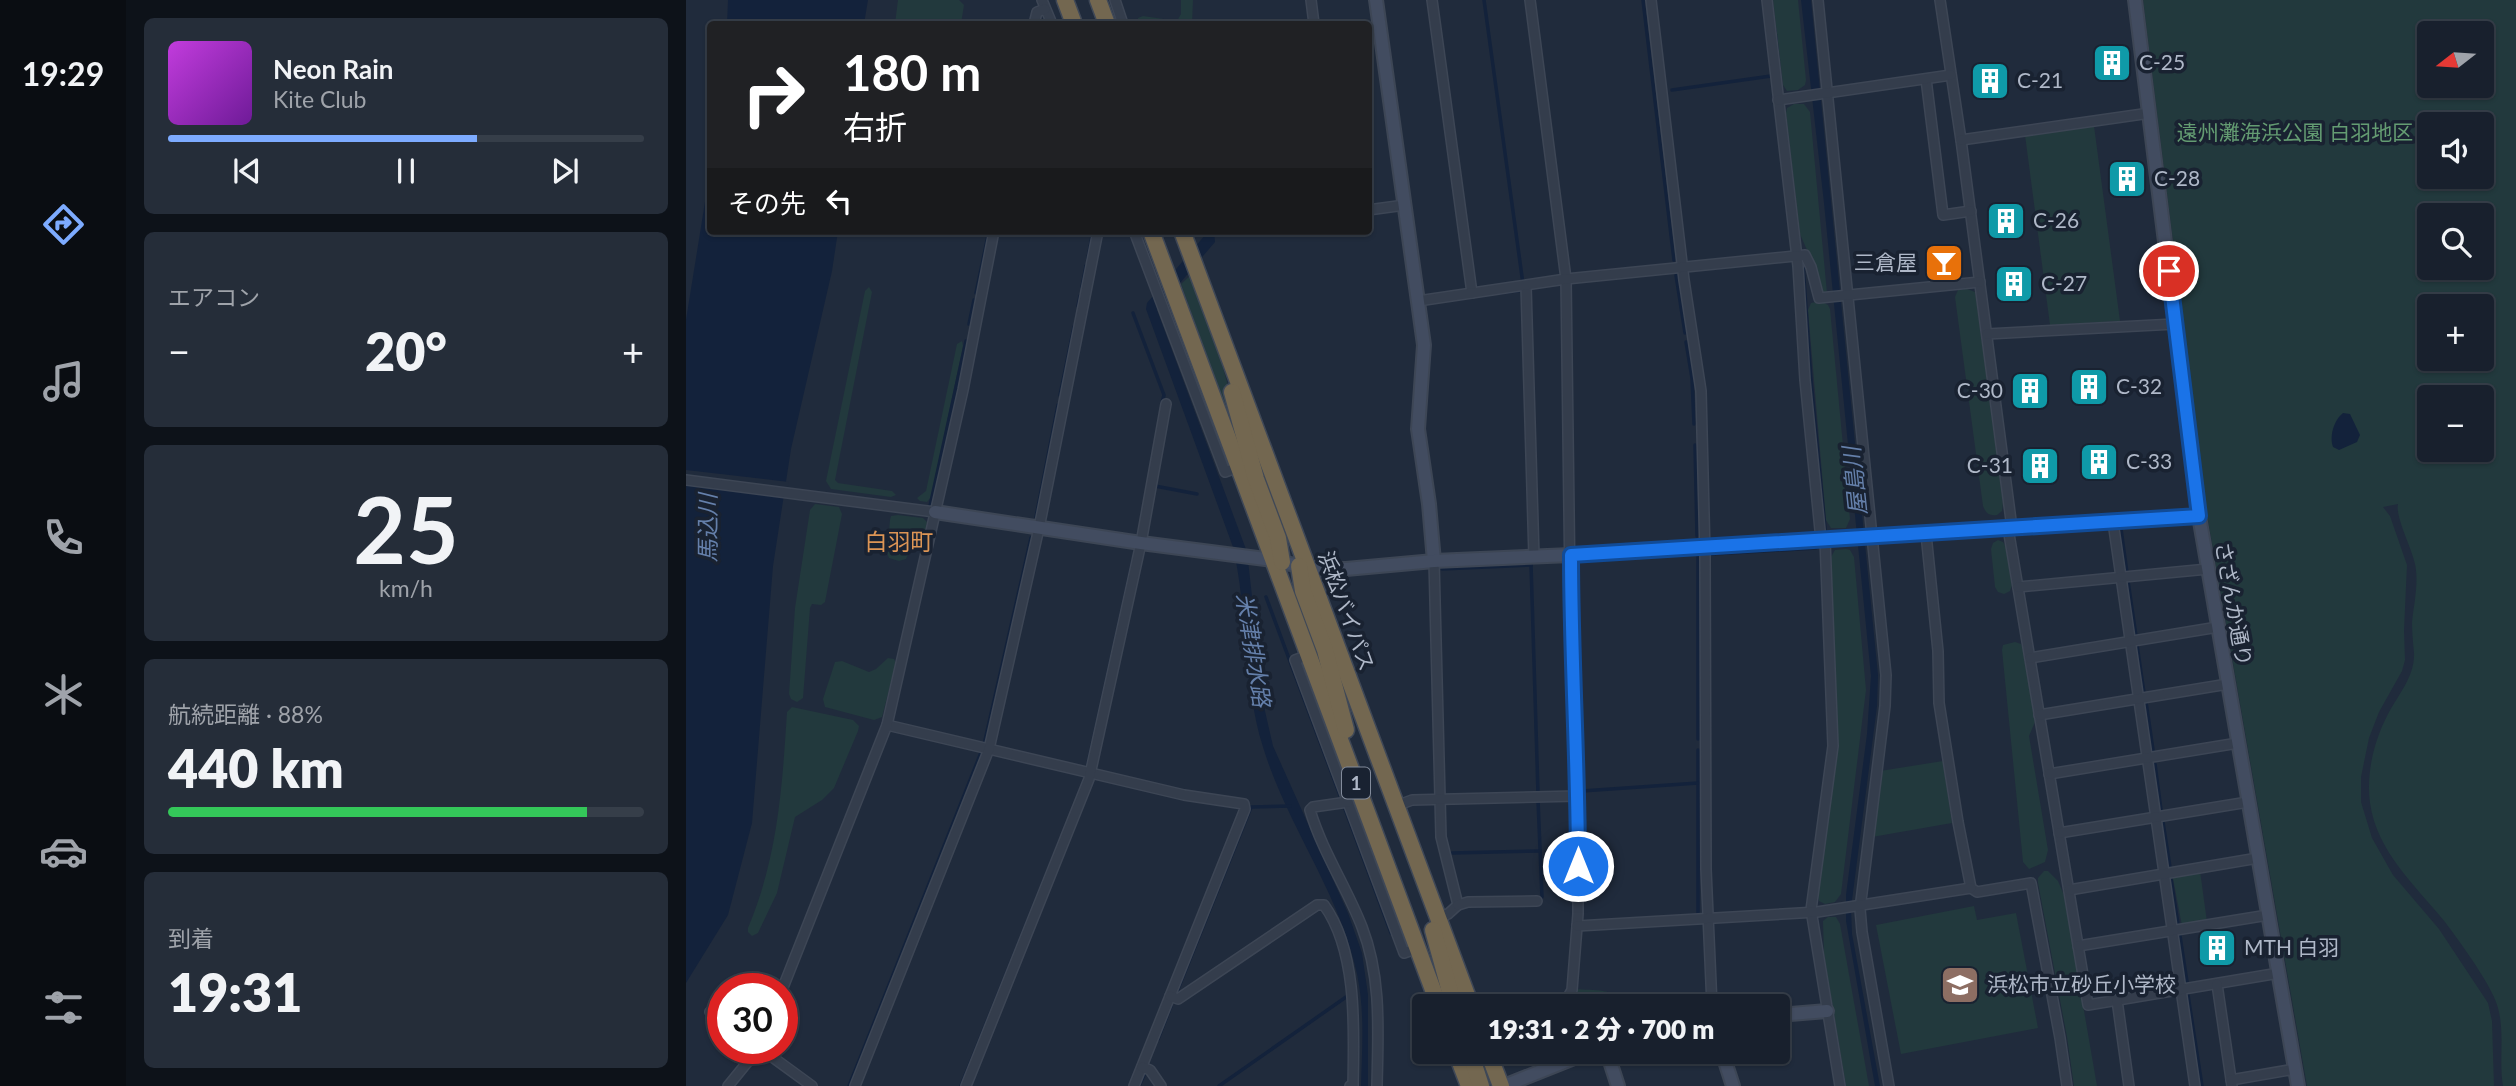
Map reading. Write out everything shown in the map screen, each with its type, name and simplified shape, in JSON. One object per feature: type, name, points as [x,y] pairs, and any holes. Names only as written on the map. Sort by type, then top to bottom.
[{"type":"highway","points":[[1065,0],[1073,21]]},
{"type":"highway","points":[[1098,0],[1106,21]]},
{"type":"highway","name":"浜松バイパス","points":[[1152,235],[1168,299],[1239,467],[1290,564],[1396,806],[1466,994]]},
{"type":"highway","name":"浜松バイパス","points":[[1184,235],[1227,352],[1290,564],[1309,655],[1354,798],[1418,948],[1435,994]]},
{"type":"highway","points":[[1227,352],[1233,394],[1256,479],[1325,650],[1354,798]]},
{"type":"highway","points":[[1425,883],[1431,924],[1451,994]]},
{"type":"highway","points":[[1461,1064],[1469,1086]]},
{"type":"highway","points":[[1474,1064],[1481,1086]]},
{"type":"highway","points":[[1493,1064],[1503,1086]]},
{"type":"street","points":[[1115,0],[1121,21]]},
{"type":"street","points":[[1311,0],[1314,21]]},
{"type":"street","points":[[1377,0],[1424,357],[1418,429],[1434,561],[1443,848],[1458,905]]},
{"type":"street","points":[[1432,0],[1472,293]]},
{"type":"street","points":[[1530,0],[1566,279],[1571,665],[1577,724],[1578,796],[1577,926],[1570,994]]},
{"type":"street","points":[[1651,0],[1683,267],[1701,391],[1705,547],[1707,919],[1711,994]]},
{"type":"street","points":[[1767,0],[1796,256],[1823,540],[1833,746],[1811,912],[1840,1086]]},
{"type":"street","points":[[1818,0],[1886,691],[1858,907],[1889,1086]]},
{"type":"street","points":[[1940,0],[1971,211],[2018,587],[2088,1005],[2278,973]]},
{"type":"street","name":"さざんか通り","points":[[2135,0],[2199,516],[2298,1086]]},
{"type":"street","points":[[1035,21],[1037,12],[1044,4],[1051,21]]},
{"type":"street","points":[[1778,100],[1951,75]]},
{"type":"street","points":[[1926,79],[1943,215],[1971,211]]},
{"type":"street","points":[[1961,140],[2150,113]]},
{"type":"street","points":[[1372,209],[1405,205]]},
{"type":"street","points":[[789,973],[887,725],[963,390],[993,235]]},
{"type":"street","points":[[855,1086],[989,749],[1039,528],[1097,235]]},
{"type":"street","points":[[1136,235],[1162,282]]},
{"type":"street","points":[[1418,301],[1566,279],[1805,255],[1819,298],[1980,282]]},
{"type":"street","points":[[1527,286],[1534,557]]},
{"type":"street","points":[[1987,334],[2175,324]]},
{"type":"street","points":[[965,1086],[1090,773],[1141,543],[1166,404]]},
{"type":"street","points":[[686,480],[935,512],[1290,564],[1360,569],[1434,561],[2199,516]]},
{"type":"street","points":[[2113,522],[2195,1086]]},
{"type":"street","points":[[1926,534],[1938,652],[1939,703],[1971,888]]},
{"type":"street","points":[[2018,587],[2208,569]]},
{"type":"street","points":[[2029,658],[2218,627]]},
{"type":"street","points":[[2039,715],[2228,684]]},
{"type":"street","points":[[887,725],[1184,794],[1242,802],[1245,806],[1134,1086]]},
{"type":"street","points":[[2049,774],[2238,743]]},
{"type":"street","points":[[1396,806],[1412,800],[1578,796]]},
{"type":"street","points":[[1354,798],[1313,807],[1310,810],[1359,919],[1373,962],[1378,998],[1377,1086]]},
{"type":"street","points":[[2059,833],[2248,802]]},
{"type":"street","points":[[2069,890],[2258,858]]},
{"type":"street","points":[[1577,926],[1811,912],[1971,888],[1977,892],[2031,883],[2067,1086]]},
{"type":"street","points":[[1438,918],[1468,902],[1536,901]]},
{"type":"street","points":[[1170,996],[1178,999],[1317,905],[1324,905],[1339,939],[1353,997],[1353,1086],[1350,1086]]},
{"type":"street","points":[[2078,946],[2268,915]]},
{"type":"street","points":[[2217,984],[2231,1083],[2295,1069]]},
{"type":"street","points":[[2117,1000],[2129,1086]]},
{"type":"street","points":[[1790,1014],[1827,1011]]},
{"type":"street","points":[[728,1086],[747,1064]]},
{"type":"street","points":[[782,1064],[812,1086]]},
{"type":"street","points":[[1503,1086],[1548,1064]]},
{"type":"street","points":[[1611,1064],[1618,1086]]},
{"type":"street","points":[[1727,1064],[1733,1086]]},
{"type":"street","points":[[1142,1067],[1150,1070],[1161,1086]]},
{"type":"green space","points":[[898,0],[959,0],[964,5],[961,21],[895,21]]},
{"type":"green space","points":[[1181,0],[1193,0],[1192,21],[1177,21],[1181,14]]},
{"type":"green space","points":[[1773,0],[1798,0],[1806,80],[1805,85],[1798,90],[1787,91],[1783,85]]},
{"type":"green space","name":"遠州灘海浜公園 白羽地区","points":[[2143,0],[2516,0],[2516,1086],[2503,1086],[2500,1019],[2490,988],[2451,930],[2389,852],[2380,837],[2370,803],[2370,769],[2378,736],[2409,678],[2414,662],[2412,622],[2416,571],[2399,517],[2398,504],[2383,507],[2390,516],[2407,565],[2405,660],[2369,738],[2361,777],[2361,802],[2372,838],[2393,875],[2439,929],[2488,1003],[2492,1021],[2494,1086],[2307,1086],[2207,515]]},
{"type":"green space","points":[[1143,16],[1177,21],[1138,21]]},
{"type":"green space","points":[[1794,104],[1804,104],[1810,112],[1827,293],[1822,293],[1800,234],[1786,113],[1787,108]]},
{"type":"green space","points":[[2094,126],[2120,321],[2050,325],[2025,135]]},
{"type":"green space","points":[[1191,275],[1218,350],[1267,525],[1181,284]]},
{"type":"green space","points":[[869,287],[872,292],[835,480],[838,483],[892,491],[896,495],[891,497],[831,489],[826,481],[865,291]]},
{"type":"green space","points":[[1958,290],[1975,292],[1976,296],[2003,503],[2002,511],[1997,515],[1988,514],[1983,506],[1955,297]]},
{"type":"green space","points":[[1821,301],[1830,309],[1850,519],[1846,528],[1831,528],[1826,520],[1808,310],[1811,303]]},
{"type":"green space","points":[[962,341],[931,497],[927,502],[920,501],[917,498],[926,491],[957,344]]},
{"type":"green space","points":[[815,504],[839,507],[842,514],[825,602],[821,605],[812,604],[810,608],[803,698],[797,702],[791,699],[789,694],[795,608],[810,510]]},
{"type":"green space","points":[[891,516],[923,518],[927,522],[924,539],[911,548],[906,559],[899,561],[889,558],[887,553]]},
{"type":"green space","points":[[1998,540],[2006,547],[2012,585],[2010,591],[2004,594],[1998,592],[1995,587],[1991,549],[1993,543]]},
{"type":"green space","points":[[1835,550],[1850,550],[1854,557],[1866,690],[1841,894],[1835,902],[1825,904],[1819,901],[1818,896],[1838,746],[1831,557]]},
{"type":"green space","points":[[2015,642],[2023,648],[2035,722],[2029,736],[2048,850],[2045,862],[2029,869],[2023,862],[2002,650],[2003,645]]},
{"type":"green space","points":[[888,658],[894,659],[896,663],[882,717],[874,720],[825,707],[823,699],[835,662],[842,661],[869,672]]},
{"type":"green space","points":[[792,707],[853,720],[859,726],[834,788],[822,800],[795,817],[777,893],[758,933],[752,936],[748,928],[772,848],[780,795],[787,712]]},
{"type":"green space","points":[[1943,761],[1952,823],[1872,837],[1880,771]]},
{"type":"green space","points":[[2044,871],[2048,871],[2058,881],[2064,895],[2097,1086],[2074,1086],[2038,883],[2038,878]]},
{"type":"green space","points":[[2200,871],[2207,922],[2182,926],[2173,878]]},
{"type":"green space","points":[[1974,906],[1977,920],[2016,913],[2038,1028],[1901,1054],[1876,925]]},
{"type":"green space","points":[[1828,917],[1836,917],[1840,924],[1869,1086],[1846,1086],[1824,955],[1823,921]]},
{"type":"green space","points":[[1575,989],[1612,994],[1573,994]]},
{"type":"water","points":[[728,0],[868,0],[864,21],[727,21]]},
{"type":"water","name":"屋島川","points":[[1801,0],[1811,0],[1878,675],[1877,706],[1851,908],[1852,934],[1880,1086],[1875,1086],[1846,921],[1846,895],[1867,734],[1871,676]]},
{"type":"water","name":"馬込川","points":[[707,190],[707,235],[837,235],[832,271],[791,449],[773,566],[752,823],[728,915],[686,983],[686,320]]},
{"type":"water","name":"米津排水路","points":[[1205,235],[1214,235],[1215,242],[1157,310],[1247,552],[1265,711],[1273,746],[1348,913],[1362,953],[1368,995],[1368,1086],[1361,1086],[1361,1002],[1349,944],[1339,915],[1285,804],[1263,747],[1252,698],[1233,547],[1146,309],[1147,303]]},
{"type":"water","points":[[2343,413],[2350,414],[2360,435],[2357,442],[2339,450],[2333,447],[2332,433]]},
{"type":"pier","points":[[686,470],[789,482],[787,496],[686,484]]},
{"type":"waterway","points":[[1484,0],[1523,284]]},
{"type":"waterway","points":[[1643,0],[1674,260]]},
{"type":"waterway","points":[[1775,31],[1779,69]]},
{"type":"waterway","points":[[1672,90],[1771,76]]},
{"type":"waterway","points":[[976,293],[988,235]]},
{"type":"waterway","points":[[1088,258],[1092,235]]},
{"type":"waterway","points":[[1803,265],[1825,529]]},
{"type":"waterway","points":[[1082,287],[1086,266]]},
{"type":"waterway","points":[[1676,275],[1685,333]]},
{"type":"waterway","points":[[1500,293],[1523,290]]},
{"type":"waterway","points":[[1078,306],[1080,296]]},
{"type":"waterway","points":[[969,324],[974,300]]},
{"type":"waterway","points":[[1133,313],[1164,395],[1162,403]]},
{"type":"waterway","points":[[1060,395],[1074,327]]},
{"type":"waterway","points":[[930,506],[966,341]]},
{"type":"waterway","points":[[1686,342],[1692,378],[1694,424]]},
{"type":"waterway","points":[[1036,517],[1058,405]]},
{"type":"waterway","points":[[1695,445],[1697,536]]},
{"type":"waterway","points":[[1155,486],[1197,494]]},
{"type":"waterway","points":[[2121,529],[2127,573]]},
{"type":"waterway","points":[[984,745],[1031,538]]},
{"type":"waterway","points":[[1712,554],[1816,548]]},
{"type":"waterway","points":[[1698,557],[1698,739]]},
{"type":"waterway","points":[[1087,768],[1133,560]]},
{"type":"waterway","points":[[1531,564],[1538,793]]},
{"type":"waterway","points":[[1442,569],[1531,565]]},
{"type":"waterway","points":[[2128,581],[2136,636]]},
{"type":"waterway","name":"米津排水路","points":[[1266,597],[1341,798]]},
{"type":"waterway","points":[[2137,645],[2144,693]]},
{"type":"waterway","points":[[2146,702],[2153,750]]},
{"type":"waterway","points":[[849,1086],[982,750]]},
{"type":"waterway","points":[[1698,750],[1698,913]]},
{"type":"waterway","points":[[2155,764],[2161,810]]},
{"type":"waterway","points":[[1582,791],[1698,783]]},
{"type":"waterway","points":[[1538,800],[1542,897]]},
{"type":"waterway","points":[[1176,994],[1251,807],[1290,806]]},
{"type":"waterway","points":[[1345,809],[1391,933]]},
{"type":"waterway","points":[[2163,822],[2170,867]]},
{"type":"waterway","points":[[961,1086],[1061,838]]},
{"type":"waterway","points":[[1452,853],[1540,851]]},
{"type":"waterway","points":[[2171,879],[2178,924]]},
{"type":"waterway","points":[[2180,936],[2187,982]]},
{"type":"waterway","points":[[2188,995],[2202,1086]]},
{"type":"waterway","points":[[1219,1086],[1346,997]]},
{"type":"waterway","points":[[1158,1039],[1171,1006]]},
{"type":"waterway","points":[[1139,1086],[1145,1073]]},
{"type":"place","name":"C-25","points":[[2112,63]]},
{"type":"place","name":"C-21","points":[[1990,81]]},
{"type":"place","name":"C-28","points":[[2127,179]]},
{"type":"place","name":"C-26","points":[[2006,221]]},
{"type":"place","name":"三倉屋","points":[[1944,263]]},
{"type":"place","name":"C-27","points":[[2014,284]]},
{"type":"place","name":"C-32","points":[[2089,387]]},
{"type":"place","name":"C-30","points":[[2030,391]]},
{"type":"place","name":"C-33","points":[[2099,462]]},
{"type":"place","name":"C-31","points":[[2040,466]]},
{"type":"place","name":"MTH 白羽","points":[[2217,948]]},
{"type":"place","name":"浜松市立砂丘小学校","points":[[1960,985]]},
{"type":"district","name":"白羽町","points":[[899,542]]},
{"type":"route","points":[[1578,866],[1577,724],[1571,665],[1571,555],[2199,516],[2169,271]]}]
